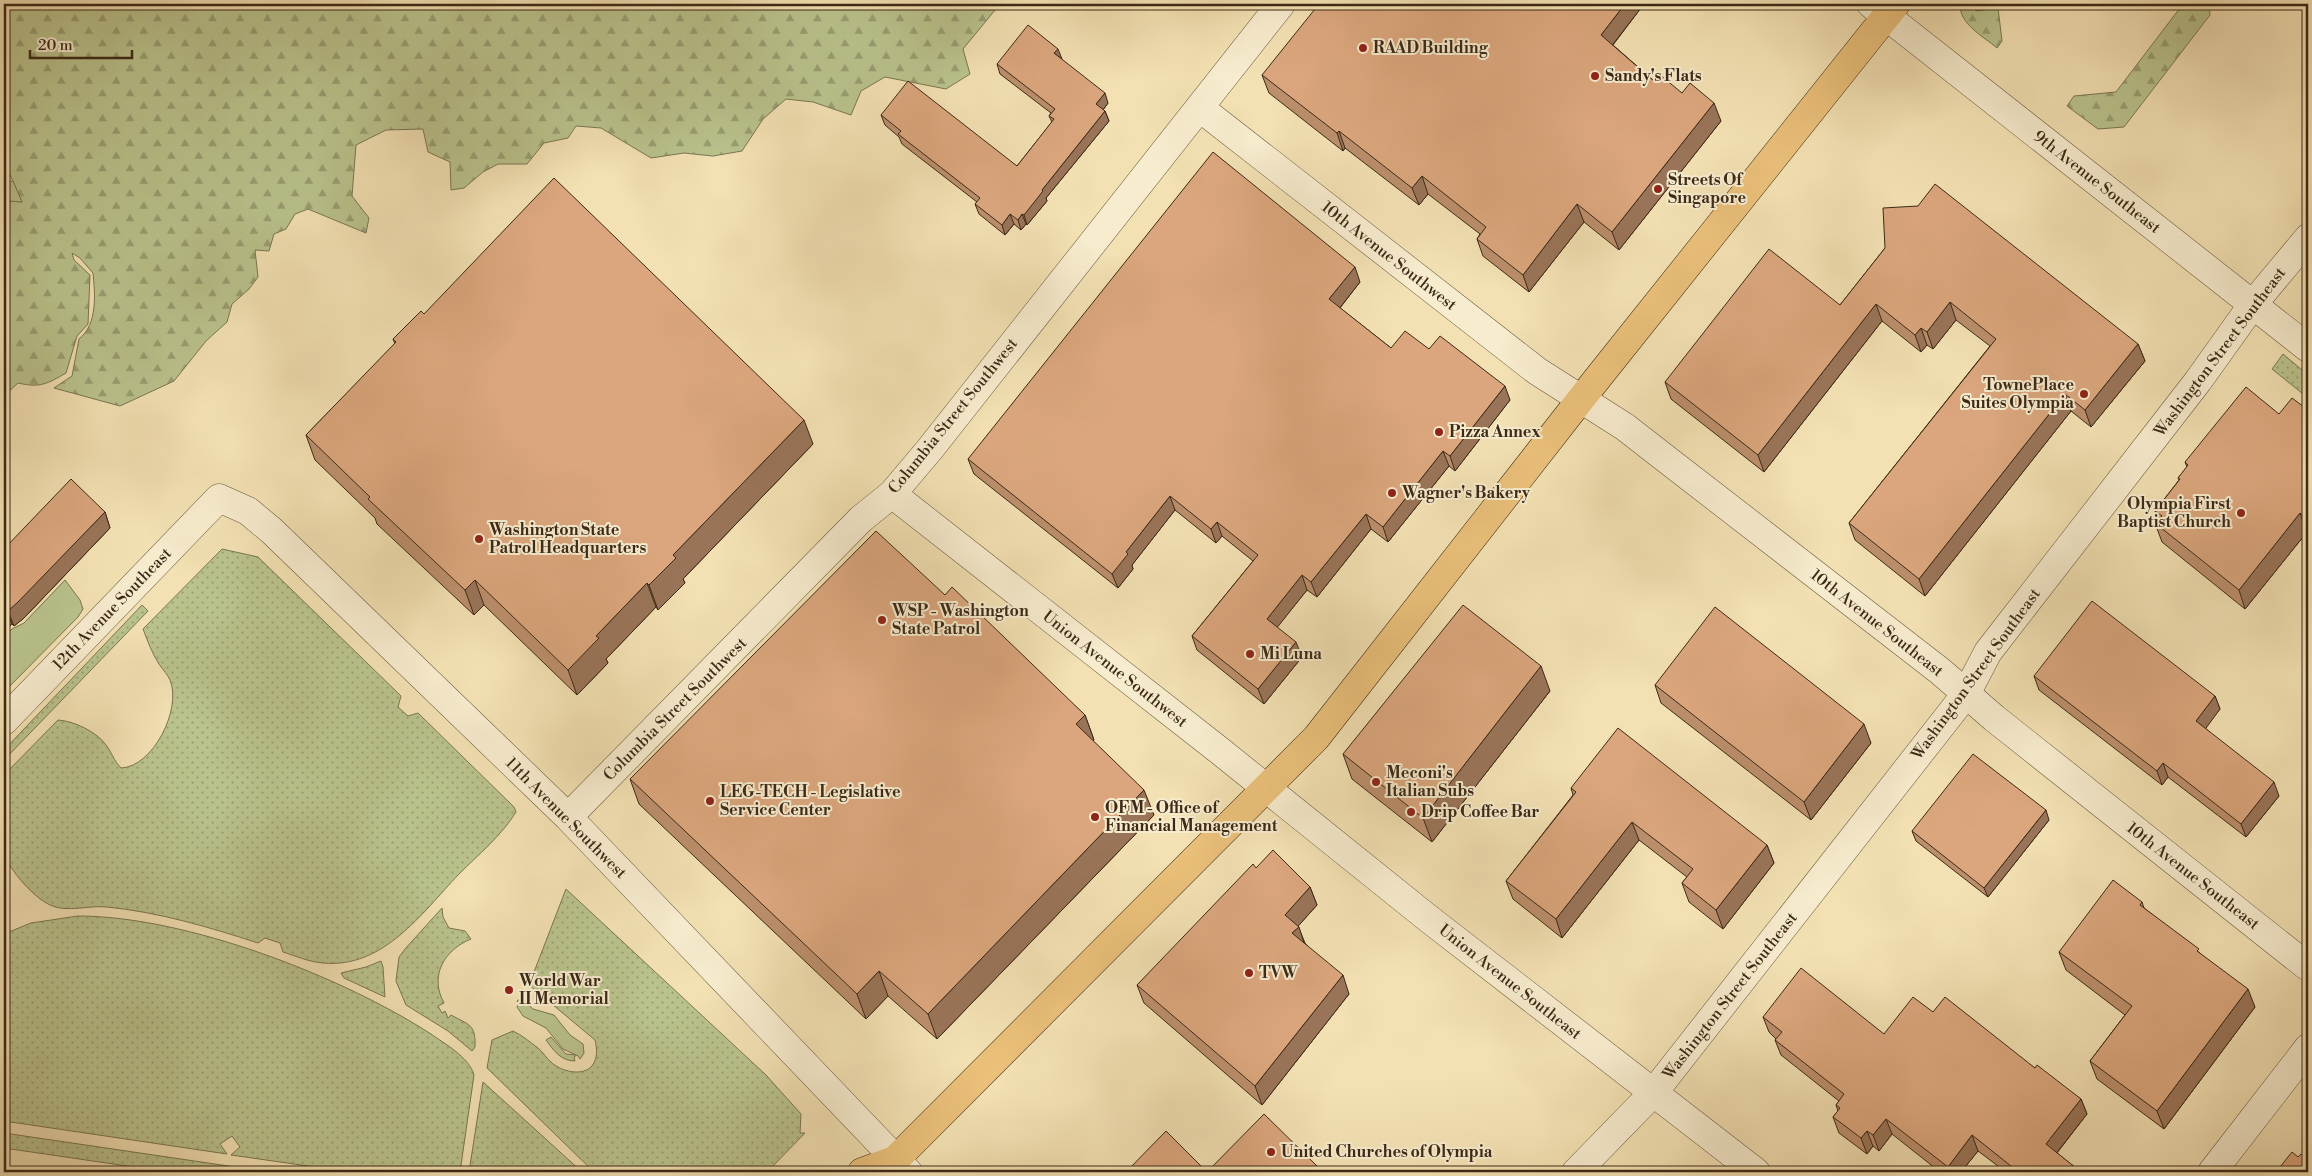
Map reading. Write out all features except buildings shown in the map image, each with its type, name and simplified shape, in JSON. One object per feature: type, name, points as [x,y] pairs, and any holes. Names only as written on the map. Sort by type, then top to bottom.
[{"type":"main road","points":[[862,1172],[897,1168],[1316,738],[1885,8]]},
{"type":"street","name":"Columbia Street Southwest","points":[[568,817],[861,519],[892,494],[930,449],[1281,4]]},
{"type":"street","name":"9th Avenue Southeast","points":[[1885,8],[2308,348]]},
{"type":"street","name":"10th Avenue Southwest","points":[[1200,108],[1537,371],[1581,399]]},
{"type":"street","name":"Washington Street Southeast","points":[[1576,1172],[1654,1092],[1966,694],[1988,652],[2198,381],[2253,304],[2308,238]]},
{"type":"street","name":"10th Avenue Southeast","points":[[1581,399],[1625,427],[1940,670],[1966,694],[2308,967]]},
{"type":"street","name":"Union Avenue Southwest","points":[[892,494],[1266,789]]},
{"type":"street","name":"11th Avenue Southwest","points":[[219,498],[248,511],[272,531],[568,817],[897,1168]]},
{"type":"street","name":"12th Avenue Southeast","points":[[4,721],[219,498]]},
{"type":"street","name":"Union Avenue Southeast","points":[[1266,789],[1429,919],[1756,1172]]},
{"type":"street","points":[[2212,1172],[2308,1048]]},
{"type":"green space","points":[[4,4],[1000,4],[963,49],[970,74],[946,89],[885,77],[861,91],[851,115],[813,102],[786,99],[763,119],[742,151],[713,156],[684,153],[651,158],[601,128],[576,126],[568,138],[544,143],[527,164],[498,164],[483,172],[464,188],[451,190],[450,162],[428,152],[423,129],[386,130],[356,145],[352,196],[369,218],[366,233],[308,209],[295,214],[286,229],[274,234],[269,251],[255,250],[258,277],[249,289],[232,304],[227,322],[206,341],[174,381],[120,406],[54,388],[72,376],[79,339],[89,325],[94,308],[93,273],[80,258],[72,253],[74,260],[90,275],[88,324],[77,336],[66,373],[43,384],[18,383],[4,396],[4,206],[10,201],[22,202],[4,161]]},
{"type":"green space","points":[[1960,4],[1975,4],[1976,11],[1998,8],[2002,41],[1997,48],[1968,24],[1963,18]]},
{"type":"green space","points":[[2183,4],[2209,4],[2210,15],[2124,127],[2098,129],[2067,106],[2074,96],[2116,92]]},
{"type":"green space","points":[[13,181],[22,202],[10,201],[4,206],[4,185],[6,182]]},
{"type":"green space","points":[[2283,354],[2308,375],[2308,398],[2272,369]]},
{"type":"green space","points":[[222,549],[258,557],[401,696],[398,707],[408,716],[418,713],[514,807],[516,812],[497,837],[459,874],[416,921],[383,948],[364,957],[345,962],[323,963],[283,952],[280,943],[265,938],[258,943],[164,916],[107,907],[70,909],[56,907],[44,902],[32,892],[8,862],[3,833],[4,775],[58,720],[78,725],[97,736],[106,745],[121,768],[133,765],[144,758],[154,747],[168,720],[173,692],[170,680],[154,656],[143,629]]},
{"type":"green space","points":[[65,580],[80,600],[83,609],[78,617],[4,692],[4,637],[12,629],[24,623]]},
{"type":"green space","points":[[142,605],[148,611],[4,760],[4,750]]},
{"type":"green space","points":[[566,889],[766,1075],[801,1114],[800,1133],[805,1133],[767,1172],[594,1172],[487,1068],[492,1040],[513,1031],[538,1048],[556,1066],[566,1070],[572,1072],[583,1071],[594,1063],[596,1053],[595,1040],[529,985]]},
{"type":"green space","points":[[442,908],[443,917],[449,928],[465,931],[471,939],[453,950],[442,965],[438,983],[444,1003],[438,1006],[442,1013],[445,1011],[448,1018],[451,1015],[467,1023],[473,1029],[475,1047],[472,1051],[448,1031],[406,1005],[396,981],[399,957]]},
{"type":"green space","points":[[78,916],[120,919],[166,926],[261,953],[353,991],[431,1034],[462,1057],[474,1075],[460,1172],[350,1172],[231,1155],[240,1147],[232,1136],[220,1144],[227,1154],[4,1121],[4,934],[31,923]]},
{"type":"green space","points":[[381,961],[385,997],[344,978],[341,973],[366,967]]},
{"type":"green space","points":[[521,998],[533,1009],[554,1015],[570,1035],[583,1044],[584,1053],[580,1059],[577,1055],[574,1057],[575,1061],[570,1061],[555,1051],[546,1040],[551,1037],[566,1054],[576,1055],[563,1049],[546,1028],[523,1016],[517,1007],[519,1003],[517,1001]]},
{"type":"green space","points":[[483,1082],[582,1172],[469,1172]]},
{"type":"green space","points":[[4,1133],[269,1172],[168,1172],[4,1148]]},
{"type":"place","name":"RAAD Building","points":[[1363,48]]},
{"type":"place","name":"Sandy's Flats","points":[[1595,76]]},
{"type":"place","name":"Streets Of Singapore","points":[[1658,189]]},
{"type":"place","name":"TownePlace Suites Olympia","points":[[2084,394]]},
{"type":"place","name":"Pizza Annex","points":[[1439,432]]},
{"type":"place","name":"Wagner's Bakery","points":[[1392,493]]},
{"type":"place","name":"Olympia First Baptist Church","points":[[2241,513]]},
{"type":"place","name":"Washington State Patrol Headquarters","points":[[479,539]]},
{"type":"place","name":"WSP - Washington State Patrol","points":[[882,620]]},
{"type":"place","name":"Mi Luna","points":[[1250,654]]},
{"type":"place","name":"Meconi's Italian Subs","points":[[1376,782]]},
{"type":"place","name":"LEG-TECH - Legislative Service Center","points":[[710,801]]},
{"type":"place","name":"Drip Coffee Bar","points":[[1411,812]]},
{"type":"place","name":"OFM - Office of Financial Management","points":[[1095,817]]},
{"type":"place","name":"TVW","points":[[1249,973]]},
{"type":"place","name":"World War II Memorial","points":[[509,990]]},
{"type":"place","name":"United Churches of Olympia","points":[[1271,1152]]}]
